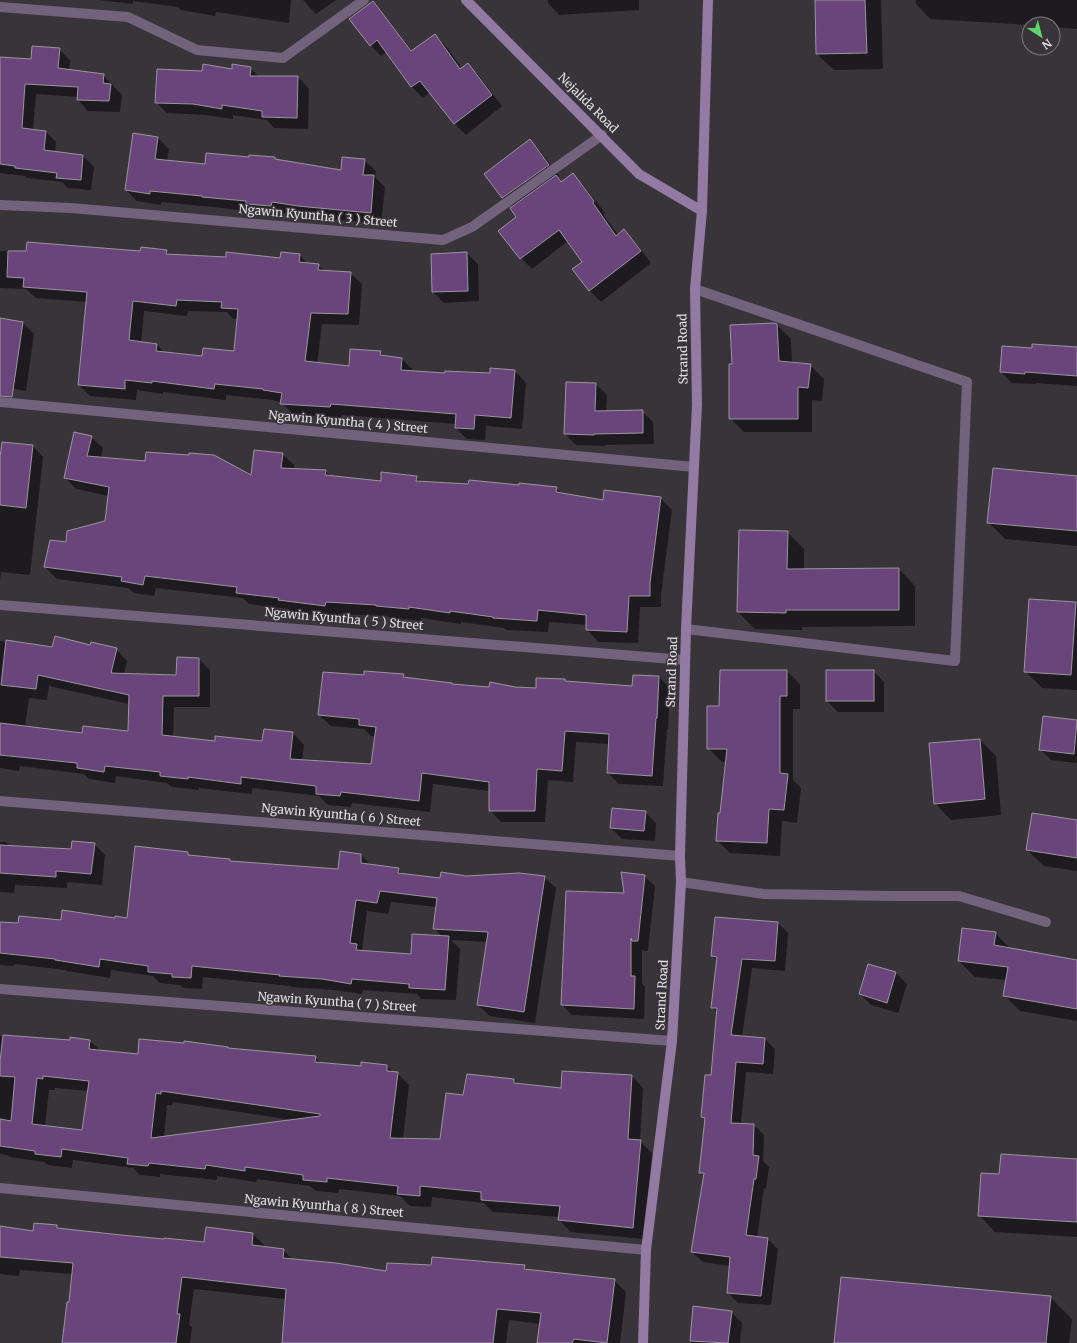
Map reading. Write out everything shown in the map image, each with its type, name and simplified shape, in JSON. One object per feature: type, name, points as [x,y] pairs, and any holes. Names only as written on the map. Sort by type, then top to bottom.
[{"type":"main road","name":"Nejalida Road","points":[[466,0],[602,135],[639,174],[702,211]]},
{"type":"main road","name":"Strand Road","points":[[643,1343],[646,1250],[672,1041],[681,882],[680,856],[686,628],[697,404],[695,289],[702,211],[708,0]]},
{"type":"street","points":[[0,7],[128,17],[197,50],[283,58],[364,0]]},
{"type":"street","name":"Ngawin Kyuntha ( 3 ) Street","points":[[0,205],[71,208],[443,240],[472,227],[602,135]]},
{"type":"street","points":[[686,628],[955,661],[967,382],[695,289]]},
{"type":"street","name":"Ngawin Kyuntha ( 4 ) Street","points":[[0,402],[694,467]]},
{"type":"street","name":"Ngawin Kyuntha ( 5 ) Street","points":[[0,605],[685,660]]},
{"type":"street","name":"Ngawin Kyuntha ( 6 ) Street","points":[[0,801],[680,856]]},
{"type":"street","points":[[681,882],[764,894],[959,896],[1046,922]]},
{"type":"street","name":"Ngawin Kyuntha ( 7 ) Street","points":[[0,989],[672,1041]]},
{"type":"street","name":"Ngawin Kyuntha ( 8 ) Street","points":[[0,1188],[646,1250]]},
{"type":"building","points":[[815,0],[865,0],[867,53],[816,54]]},
{"type":"building","points":[[373,1],[411,51],[435,34],[460,69],[468,63],[492,95],[454,124],[420,81],[411,87],[377,40],[370,46],[349,19]]},
{"type":"building","points":[[32,46],[60,48],[58,68],[104,74],[103,83],[111,84],[109,101],[77,100],[78,87],[25,84],[22,128],[46,131],[44,150],[83,155],[81,180],[56,178],[57,173],[15,168],[15,166],[0,164],[0,57],[31,59]]},
{"type":"building","points":[[203,64],[232,69],[232,64],[251,67],[250,76],[298,76],[297,118],[262,117],[262,111],[222,105],[222,109],[193,104],[155,103],[157,69],[202,71]]},
{"type":"building","points":[[133,133],[158,137],[155,159],[205,164],[206,153],[249,157],[249,155],[275,157],[275,159],[341,170],[342,157],[365,159],[363,175],[374,175],[371,213],[272,202],[271,206],[246,204],[246,201],[150,191],[150,194],[125,190]]},
{"type":"building","points":[[530,139],[549,165],[502,198],[484,174]]},
{"type":"building","points":[[573,173],[594,201],[593,203],[616,236],[624,229],[641,251],[589,291],[572,269],[582,262],[559,230],[520,259],[498,231],[516,217],[510,208],[556,175],[561,182]]},
{"type":"building","points":[[27,242],[140,251],[141,247],[167,250],[166,254],[226,257],[226,252],[280,258],[281,252],[300,254],[299,262],[319,264],[318,270],[351,272],[348,314],[311,313],[305,361],[349,366],[350,349],[381,351],[380,355],[402,358],[401,370],[445,373],[445,371],[490,373],[490,368],[515,370],[511,418],[475,415],[474,429],[455,428],[456,414],[331,404],[330,407],[280,404],[282,393],[263,389],[215,384],[214,389],[152,381],[152,383],[125,380],[125,389],[78,385],[87,292],[23,287],[24,278],[7,277],[8,251],[26,251]],"holes":[[[177,300],[222,302],[221,308],[238,309],[234,351],[203,348],[202,356],[156,351],[157,344],[129,340],[133,301],[176,306]]]},
{"type":"building","points":[[467,252],[468,291],[432,292],[431,254]]},
{"type":"building","points":[[0,318],[23,322],[12,397],[0,396]]},
{"type":"building","points":[[777,324],[779,361],[811,364],[808,388],[798,387],[798,419],[729,419],[729,364],[732,364],[730,325]]},
{"type":"building","points":[[1032,344],[1077,347],[1077,376],[1025,372],[1025,374],[1000,372],[1002,346],[1032,348]]},
{"type":"building","points":[[566,382],[596,383],[595,411],[643,410],[643,433],[594,435],[564,434]]},
{"type":"building","points":[[74,432],[92,436],[87,456],[145,461],[146,452],[214,455],[251,475],[254,450],[283,453],[281,468],[326,470],[325,475],[381,481],[381,472],[417,476],[416,481],[468,484],[469,480],[519,485],[519,483],[557,487],[556,492],[603,500],[604,490],[661,497],[650,583],[650,596],[629,596],[627,632],[586,630],[586,615],[538,610],[537,621],[493,618],[450,611],[450,613],[409,607],[409,609],[376,605],[326,602],[325,606],[278,600],[279,598],[236,593],[237,587],[145,576],[143,585],[121,581],[122,577],[44,567],[50,540],[66,542],[67,531],[105,521],[109,487],[64,478]]},
{"type":"building","points":[[2,442],[33,445],[26,508],[0,505],[0,457]]},
{"type":"building","points":[[993,468],[1077,476],[1077,531],[987,523]]},
{"type":"building","points":[[739,530],[788,531],[787,569],[899,568],[899,610],[786,610],[786,613],[737,612]]},
{"type":"building","points":[[1029,599],[1076,602],[1071,675],[1024,672]]},
{"type":"building","points":[[55,636],[90,645],[91,642],[117,648],[111,673],[176,675],[177,657],[199,658],[199,696],[163,696],[162,735],[215,741],[215,736],[262,741],[264,729],[293,732],[290,759],[371,764],[376,727],[359,725],[359,719],[318,715],[323,672],[364,675],[364,671],[404,674],[403,677],[452,684],[489,687],[490,682],[515,687],[536,688],[536,678],[565,679],[565,681],[632,686],[633,675],[659,676],[652,776],[607,773],[609,734],[565,731],[562,771],[537,769],[535,811],[489,811],[489,782],[422,773],[419,801],[341,792],[340,796],[316,794],[316,786],[241,777],[241,784],[188,777],[188,779],[160,776],[160,772],[105,766],[104,772],[77,768],[77,763],[0,755],[0,723],[82,733],[83,726],[128,731],[129,695],[38,675],[36,689],[1,685],[6,640],[52,647]]},
{"type":"building","points":[[720,670],[787,670],[787,696],[780,696],[780,773],[788,774],[784,810],[769,809],[767,843],[716,841],[718,813],[720,813],[727,749],[707,749],[707,706],[719,706]]},
{"type":"building","points":[[826,670],[874,670],[874,701],[826,701]]},
{"type":"building","points":[[1043,716],[1077,720],[1074,754],[1039,750]]},
{"type":"building","points":[[980,739],[985,799],[934,804],[929,743]]},
{"type":"building","points":[[612,808],[646,811],[644,831],[610,828]]},
{"type":"building","points":[[1032,813],[1077,820],[1077,858],[1026,850]]},
{"type":"building","points":[[72,841],[95,843],[91,874],[56,871],[56,877],[0,873],[0,845],[71,849]]},
{"type":"building","points":[[135,846],[188,852],[188,855],[230,859],[230,861],[338,869],[340,851],[361,854],[361,863],[399,868],[398,873],[440,878],[441,872],[466,876],[519,873],[545,876],[524,1012],[477,1005],[488,932],[433,929],[437,898],[380,891],[377,903],[356,900],[350,943],[357,944],[356,950],[411,954],[412,934],[449,936],[445,990],[409,988],[409,984],[352,979],[351,984],[322,979],[279,976],[280,975],[192,966],[191,978],[172,977],[172,974],[148,972],[148,966],[100,959],[99,967],[55,959],[0,953],[0,922],[18,923],[19,916],[61,920],[62,910],[115,918],[115,916],[127,918]]},
{"type":"building","points":[[621,872],[645,875],[638,941],[632,941],[631,938],[631,976],[635,976],[634,1009],[561,1005],[566,891],[624,893]]},
{"type":"building","points":[[715,917],[778,922],[775,961],[742,959],[731,1035],[765,1038],[763,1064],[736,1062],[731,1123],[754,1124],[753,1155],[759,1156],[746,1235],[768,1238],[761,1296],[727,1293],[730,1257],[691,1252],[704,1173],[699,1173],[705,1118],[701,1117],[705,1075],[711,1075],[717,1008],[711,1008],[717,957],[711,956]]},
{"type":"building","points":[[962,928],[996,932],[994,945],[1077,960],[1077,1009],[1003,996],[1008,967],[958,961]]},
{"type":"building","points":[[868,964],[896,972],[887,1003],[859,994]]},
{"type":"building","points":[[3,1035],[70,1040],[70,1037],[90,1040],[89,1049],[138,1054],[139,1039],[184,1043],[184,1041],[228,1048],[316,1056],[315,1062],[361,1066],[361,1062],[387,1065],[387,1071],[398,1072],[390,1138],[440,1139],[446,1093],[463,1095],[467,1074],[514,1079],[514,1083],[561,1088],[562,1071],[632,1075],[628,1139],[641,1140],[633,1228],[558,1220],[560,1206],[481,1200],[481,1192],[420,1186],[420,1196],[397,1194],[398,1186],[327,1178],[327,1182],[303,1180],[303,1175],[245,1167],[245,1171],[206,1165],[205,1169],[149,1163],[148,1166],[127,1164],[128,1158],[62,1149],[61,1157],[35,1154],[35,1151],[0,1146],[0,1119],[11,1121],[15,1077],[0,1076]],"holes":[[[43,1076],[89,1081],[82,1130],[32,1124],[37,1078],[43,1079]],[[161,1091],[320,1114],[320,1116],[151,1138],[156,1093],[161,1094]]]},
{"type":"building","points":[[1001,1154],[1077,1159],[1077,1222],[978,1216],[981,1173],[999,1174]]},
{"type":"building","points":[[34,1223],[57,1225],[57,1228],[204,1242],[206,1227],[253,1233],[252,1245],[284,1249],[283,1258],[336,1263],[386,1271],[387,1263],[431,1265],[432,1257],[525,1265],[524,1269],[615,1279],[607,1343],[574,1339],[572,1343],[537,1343],[541,1313],[497,1309],[493,1343],[282,1343],[286,1289],[182,1277],[177,1314],[180,1314],[176,1343],[62,1343],[67,1302],[69,1302],[73,1263],[0,1257],[0,1226],[33,1231]]},
{"type":"building","points":[[841,1277],[1051,1296],[1046,1343],[834,1343]]},
{"type":"building","points":[[693,1306],[732,1311],[728,1343],[690,1341]]}]
